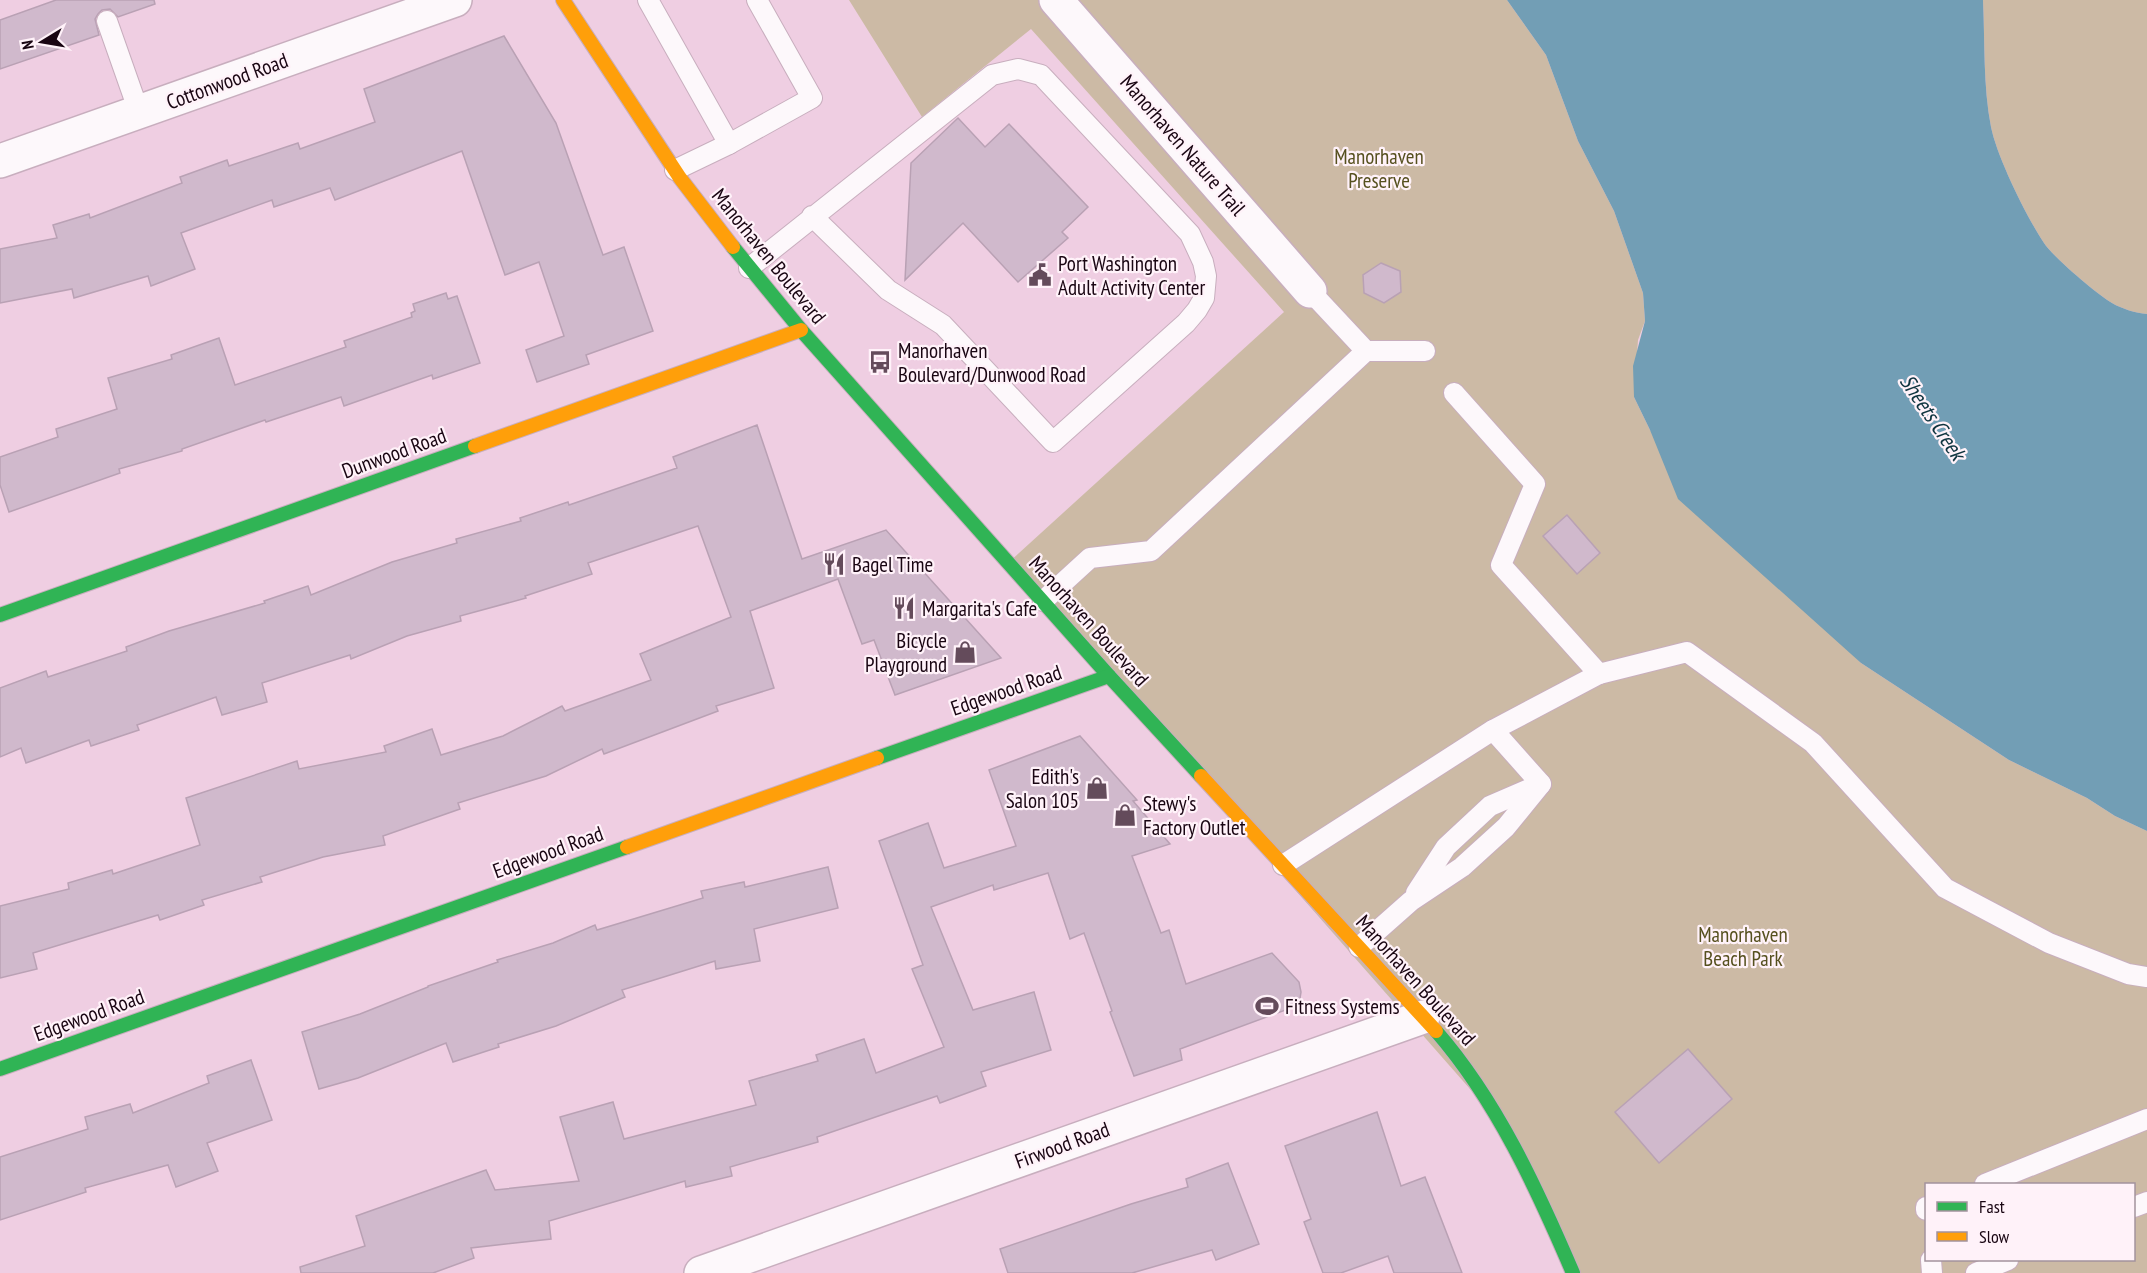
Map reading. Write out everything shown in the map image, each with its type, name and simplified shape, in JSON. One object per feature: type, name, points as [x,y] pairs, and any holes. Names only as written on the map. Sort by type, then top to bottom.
[{"type":"street","name":"Cottonwood Road","points":[[0,161],[455,0]]},
{"type":"street","name":"Manorhaven Boulevard","points":[[563,0],[675,170],[749,268],[801,330],[1109,676],[1423,1017],[1463,1064],[1499,1122],[1573,1273]]},
{"type":"street","name":"Manorhaven Nature Trail","points":[[1056,0],[1310,291]]},
{"type":"street","name":"Dunwood Road","points":[[0,615],[801,330]]},
{"type":"street","name":"Edgewood Road","points":[[0,1069],[1109,676]]},
{"type":"street","name":"Firwood Road","points":[[701,1273],[1423,1017]]},
{"type":"lane","points":[[648,0],[729,144]]},
{"type":"lane","points":[[675,170],[729,144],[812,98],[757,0]]},
{"type":"lane","points":[[107,21],[139,112]]},
{"type":"lane","points":[[749,268],[812,216],[992,75],[1018,69],[1041,75],[1190,234],[1203,262],[1206,276],[1204,298],[1186,323],[1053,442],[943,325],[888,291],[812,216]]},
{"type":"lane","points":[[1310,291],[1366,351]]},
{"type":"lane","points":[[1043,601],[1089,558],[1151,551],[1366,351],[1425,351]]},
{"type":"lane","points":[[1454,393],[1535,484],[1501,566],[1599,674]]},
{"type":"lane","points":[[1283,865],[1493,730],[1599,674],[1687,652],[1813,743],[1945,888],[2049,943],[2128,974],[2147,977]]},
{"type":"lane","points":[[1359,947],[1411,901],[1462,867],[1506,827],[1541,784],[1493,730]]},
{"type":"lane","points":[[1990,1183],[2147,1119]]},
{"type":"lane","points":[[1976,1273],[2006,1261]]},
{"type":"green space","name":"Manorhaven Beach Park","points":[[849,0],[1507,0],[1546,55],[1578,141],[1614,211],[1643,293],[1645,321],[1638,340],[1634,397],[1650,430],[1861,663],[2009,760],[2087,798],[2115,816],[2147,831],[2147,1273],[1573,1273],[1499,1122],[1008,563],[1284,312],[1031,29],[922,117]]},
{"type":"green space","points":[[1983,0],[2147,0],[2147,314],[2129,310],[2105,299],[2076,275],[2044,243],[2021,203],[1999,154],[1988,111]]},
{"type":"water","name":"Sheets Creek","points":[[1507,0],[1983,0],[1988,111],[1999,154],[2021,203],[2044,243],[2076,275],[2105,299],[2129,310],[2147,314],[2147,831],[2115,816],[2087,798],[2009,760],[1861,663],[1678,499],[1634,397],[1633,366],[1645,321],[1643,293],[1614,211],[1578,141],[1546,55]]},
{"type":"building","points":[[56,0],[154,0],[155,4],[118,17],[110,9],[102,10],[95,19],[99,35],[0,69],[0,20]]},
{"type":"building","points":[[504,36],[556,123],[603,255],[624,247],[653,331],[586,355],[589,364],[537,382],[526,350],[564,336],[539,262],[505,275],[462,151],[335,200],[330,188],[274,207],[272,200],[181,233],[195,269],[151,286],[148,276],[74,298],[72,289],[0,303],[0,249],[57,238],[53,225],[89,214],[90,218],[182,183],[180,177],[227,160],[229,166],[298,143],[300,149],[375,122],[364,89]]},
{"type":"building","points":[[958,118],[985,147],[1009,124],[1088,207],[1062,232],[1068,238],[1018,282],[963,223],[905,280],[911,163]]},
{"type":"building","points":[[1381,263],[1400,271],[1401,292],[1384,303],[1364,293],[1363,275]]},
{"type":"building","points":[[446,293],[448,299],[457,296],[480,363],[433,379],[432,375],[344,406],[341,397],[266,422],[265,420],[182,449],[182,451],[119,469],[120,473],[9,512],[0,485],[0,457],[58,437],[56,429],[117,409],[108,378],[172,359],[171,355],[219,338],[235,385],[346,347],[344,341],[412,317],[411,313],[415,311],[413,304]]},
{"type":"building","points":[[757,425],[802,559],[886,530],[1001,658],[895,695],[874,640],[862,644],[838,579],[750,611],[774,688],[716,706],[718,711],[604,754],[602,749],[546,776],[458,803],[460,809],[383,836],[385,845],[323,857],[260,877],[262,882],[202,900],[204,905],[160,920],[158,915],[33,953],[37,969],[0,978],[0,906],[69,889],[68,883],[112,870],[113,874],[200,845],[186,798],[297,761],[299,769],[386,752],[384,746],[432,729],[441,755],[503,736],[562,706],[565,711],[651,680],[640,654],[731,617],[698,526],[588,563],[592,574],[525,596],[526,598],[460,616],[461,621],[407,636],[351,659],[350,655],[262,683],[267,702],[222,715],[216,697],[137,725],[139,730],[91,746],[89,740],[26,763],[21,748],[0,757],[0,688],[46,671],[48,677],[127,651],[126,647],[169,631],[265,603],[264,601],[308,586],[311,595],[392,562],[457,543],[456,539],[521,521],[520,518],[568,502],[569,505],[677,468],[673,457]]},
{"type":"building","points":[[1567,515],[1600,553],[1577,574],[1543,536]]},
{"type":"building","points":[[1080,736],[1137,800],[1133,801],[1170,844],[1132,856],[1161,933],[1169,930],[1186,984],[1272,953],[1299,982],[1301,992],[1299,1005],[1180,1049],[1182,1060],[1134,1076],[1084,933],[1070,939],[1048,873],[994,890],[993,885],[931,907],[973,1010],[1034,992],[1051,1050],[981,1072],[986,1086],[940,1103],[937,1096],[817,1137],[818,1142],[730,1167],[732,1176],[686,1187],[685,1181],[549,1221],[551,1239],[471,1248],[474,1258],[433,1273],[301,1273],[300,1267],[365,1246],[356,1216],[486,1170],[495,1190],[579,1181],[560,1117],[613,1102],[624,1139],[756,1105],[749,1081],[818,1061],[816,1055],[864,1039],[876,1073],[944,1047],[912,969],[923,965],[879,841],[928,823],[944,868],[1016,846],[989,770]]},
{"type":"building","points":[[828,867],[838,908],[754,929],[760,961],[716,969],[715,961],[622,990],[625,997],[556,1026],[498,1044],[499,1047],[453,1062],[446,1043],[358,1078],[319,1089],[302,1032],[360,1014],[428,986],[498,962],[497,960],[553,943],[595,925],[597,930],[703,898],[701,891],[744,882],[745,887]]},
{"type":"building","points":[[1688,1049],[1732,1099],[1659,1163],[1615,1112]]},
{"type":"building","points":[[251,1060],[272,1120],[207,1143],[218,1171],[176,1187],[168,1165],[85,1188],[86,1192],[0,1220],[0,1157],[88,1129],[85,1117],[130,1104],[133,1113],[209,1083],[207,1076]]},
{"type":"building","points":[[1377,1112],[1401,1186],[1425,1177],[1462,1273],[1394,1273],[1388,1256],[1341,1273],[1323,1273],[1304,1222],[1311,1219],[1285,1146]]},
{"type":"building","points":[[1228,1163],[1259,1244],[1216,1260],[1212,1250],[1132,1273],[1008,1273],[1000,1249],[1188,1187],[1186,1179]]},
{"type":"traffic: fast","points":[[733,247],[801,330],[1201,776]]},
{"type":"traffic: fast","points":[[0,615],[475,446]]},
{"type":"traffic: fast","points":[[877,758],[1109,676]]},
{"type":"traffic: fast","points":[[0,1069],[627,847]]},
{"type":"traffic: fast","points":[[1436,1031],[1458,1058],[1497,1116],[1530,1178],[1573,1273]]},
{"type":"traffic: slow","points":[[563,0],[680,178],[733,247]]},
{"type":"traffic: slow","points":[[475,446],[801,330]]},
{"type":"traffic: slow","points":[[627,847],[877,758]]},
{"type":"traffic: slow","points":[[1201,776],[1436,1031]]},
{"type":"place","name":"Port Washington Adult Activity Center","points":[[1040,275]]},
{"type":"place","name":"Manorhaven Boulevard/Dunwood Road","points":[[880,362]]},
{"type":"place","name":"Bagel Time","points":[[834,564]]},
{"type":"place","name":"Margarita's Cafe","points":[[904,608]]},
{"type":"place","name":"Bicycle Playground","points":[[965,652]]},
{"type":"place","name":"Edith's Salon 105","points":[[1097,788]]},
{"type":"place","name":"Stewy's Factory Outlet","points":[[1125,815]]},
{"type":"place","name":"Fitness Systems","points":[[1267,1006]]},
{"type":"park label","name":"Manorhaven Preserve","points":[[1379,168]]}]
